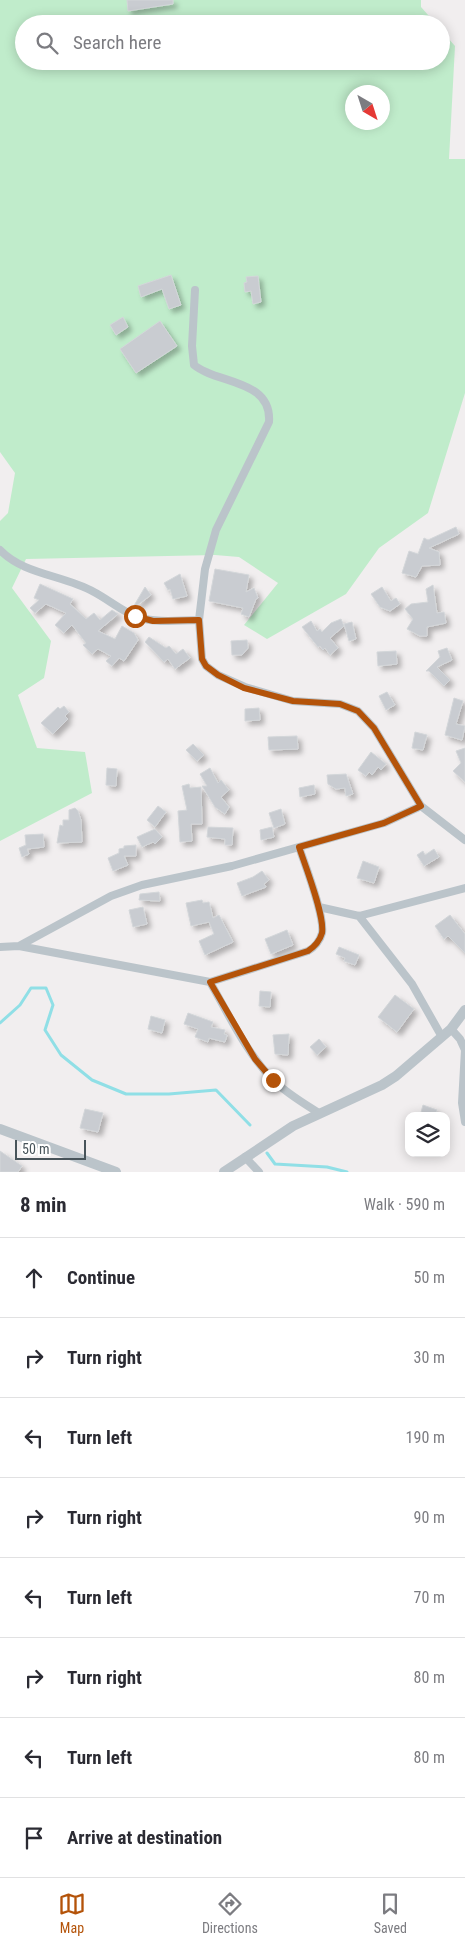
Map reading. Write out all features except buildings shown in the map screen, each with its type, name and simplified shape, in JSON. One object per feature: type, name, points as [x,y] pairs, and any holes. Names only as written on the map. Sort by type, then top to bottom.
[{"type":"street","points":[[195,290],[192,346],[195,366],[237,382],[261,396],[266,402],[269,415],[269,422],[216,530],[205,569],[199,620],[202,659],[206,666],[218,675],[244,688],[293,701],[340,704],[358,711],[374,728],[421,806],[465,840]]},
{"type":"street","points":[[0,550],[17,564],[93,591],[135,616],[153,621],[199,620]]},
{"type":"street","points":[[19,946],[111,896],[142,886],[232,866],[384,823],[421,806]]},
{"type":"street","points":[[0,946],[19,946],[210,982],[308,951],[313,948],[322,933],[319,907],[299,847]]},
{"type":"street","points":[[319,907],[359,916],[465,888]]},
{"type":"street","points":[[359,916],[412,984],[442,1037]]},
{"type":"street","points":[[210,982],[255,1059],[273,1080],[319,1113]]},
{"type":"street","points":[[224,1172],[293,1126],[382,1085],[396,1076],[451,1029],[465,1010]]},
{"type":"street","points":[[451,1029],[460,1039],[465,1050],[462,1103],[465,1122]]},
{"type":"street","points":[[0,1129],[53,1147],[116,1172]]},
{"type":"street","points":[[245,1157],[259,1172]]},
{"type":"green space","points":[[0,0],[421,0],[421,7],[428,15],[15,15],[15,70],[450,70],[450,40],[455,46],[449,159],[465,159],[465,393],[428,513],[379,548],[346,594],[267,639],[244,625],[278,583],[239,557],[215,555],[26,559],[12,588],[51,641],[44,678],[18,695],[37,748],[85,752],[92,793],[0,841],[0,521],[8,513],[15,473],[0,452]]},
{"type":"waterway","points":[[0,1023],[20,1005],[31,988],[46,988],[53,1005],[45,1030],[61,1055],[92,1080],[126,1094],[169,1094],[216,1090],[250,1125]]},
{"type":"waterway","points":[[267,1153],[275,1164],[327,1167],[347,1172]]},
{"type":"route","points":[[135,616],[153,621],[199,620],[201,653],[206,666],[218,675],[244,688],[293,701],[340,704],[358,711],[374,728],[421,806],[403,816],[384,823],[299,847],[319,907],[322,933],[316,944],[308,951],[210,982],[255,1059],[273,1080]]}]
